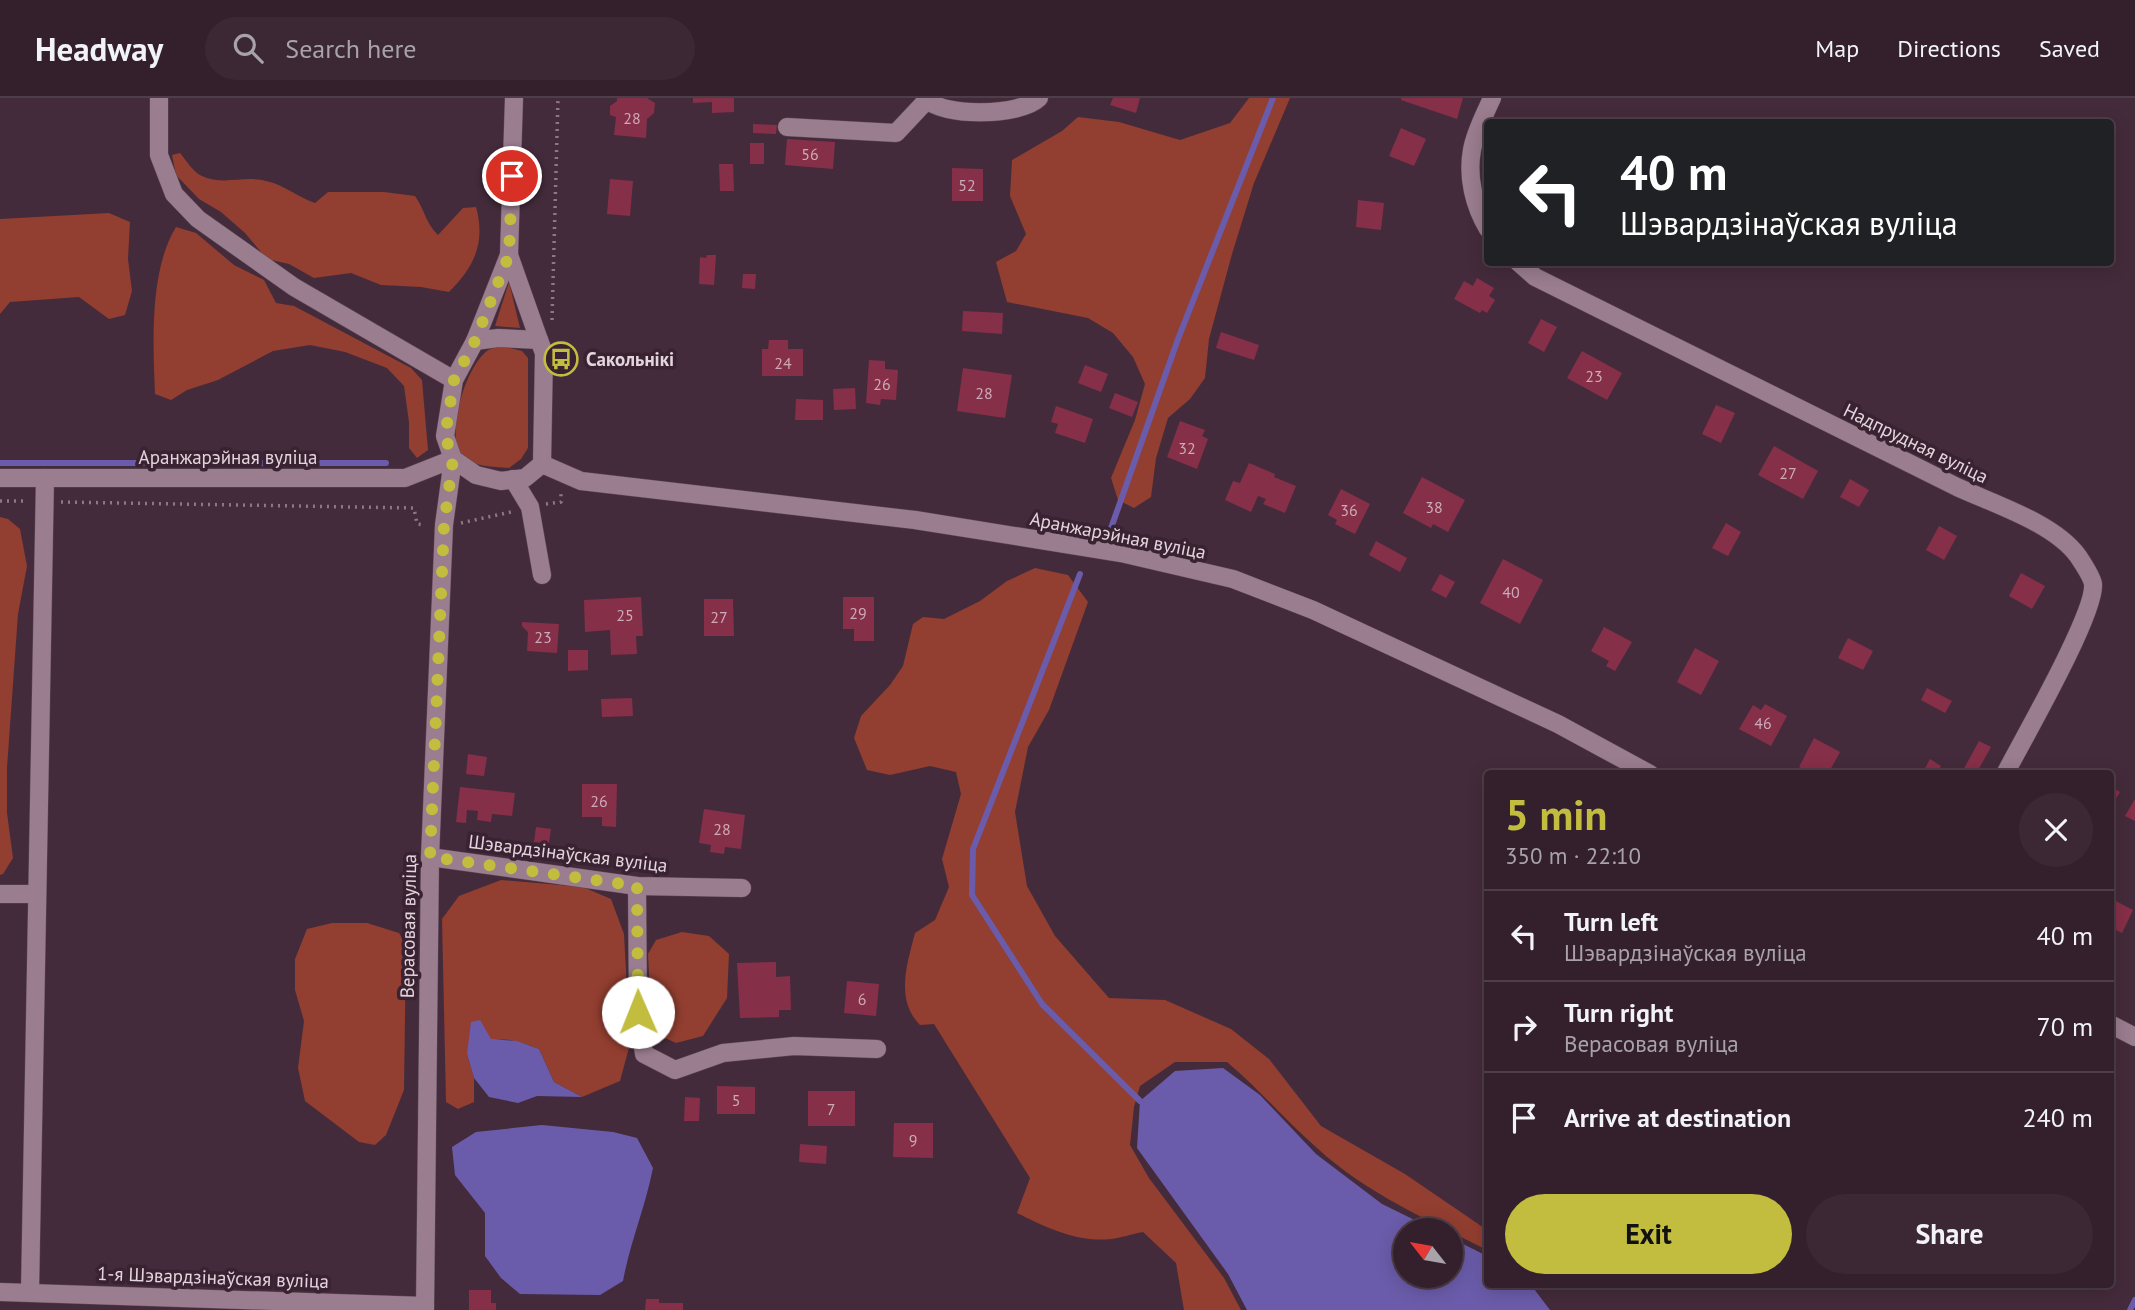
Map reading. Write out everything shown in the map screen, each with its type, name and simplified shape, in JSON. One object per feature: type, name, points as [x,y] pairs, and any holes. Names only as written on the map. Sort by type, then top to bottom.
[{"type":"street","points":[[159,98],[159,155],[174,194],[198,219],[294,287],[454,380]]},
{"type":"street","name":"Верасовая вуліца","points":[[425,1308],[430,857],[444,525],[453,459],[445,436],[454,380],[475,341],[509,255],[514,98]]},
{"type":"street","points":[[787,127],[895,133],[925,100],[943,109],[988,113],[1032,105],[1039,98]]},
{"type":"street","points":[[1484,223],[1477,212],[1472,149],[1492,98]]},
{"type":"street","name":"Верасовая вуліца","points":[[509,255],[544,353],[542,464]]},
{"type":"street","name":"Надпрудная вуліца","points":[[1523,266],[1535,277],[1957,487],[2023,517],[2056,535],[2078,555],[2093,584],[2086,616],[2007,770]]},
{"type":"street","points":[[475,341],[498,338],[539,340]]},
{"type":"street","points":[[453,459],[476,475],[502,481],[525,478],[542,464]]},
{"type":"street","name":"Аранжарэйная вуліца","points":[[0,478],[405,478],[453,459]]},
{"type":"street","name":"Аранжарэйная вуліца","points":[[542,464],[581,481],[943,524],[1121,553],[1233,579],[1313,610],[1558,724],[1643,770]]},
{"type":"street","points":[[30,1292],[45,478]]},
{"type":"street","points":[[513,479],[530,507],[542,575]]},
{"type":"street","name":"Шэвардзінаўская вуліца","points":[[430,857],[637,886],[742,888]]},
{"type":"street","points":[[637,886],[638,1012],[644,1054],[675,1070],[723,1053],[794,1046],[877,1049]]},
{"type":"street","points":[[0,894],[36,894]]},
{"type":"street","points":[[2114,1026],[2135,1037]]},
{"type":"street","name":"1-я Шэвардзінаўская вуліца","points":[[0,1292],[425,1308]]},
{"type":"path","points":[[552,326],[558,98]]},
{"type":"path","points":[[0,501],[414,508],[417,524],[444,525],[473,522],[561,502],[561,472]]},
{"type":"shaded area","points":[[1249,98],[1290,98],[1254,183],[1232,254],[1209,339],[1205,378],[1190,399],[1168,418],[1156,458],[1151,497],[1134,508],[1118,500],[1111,478],[1135,420],[1145,384],[1133,357],[1113,333],[1088,318],[1007,302],[996,262],[1016,251],[1026,234],[1010,196],[1012,160],[1062,131],[1078,117],[1119,122],[1180,140],[1230,123]]},
{"type":"shaded area","points":[[180,153],[193,169],[210,179],[258,179],[279,185],[315,203],[328,192],[384,192],[415,196],[438,235],[463,208],[476,207],[480,232],[476,254],[449,292],[421,287],[381,285],[351,273],[314,278],[289,264],[267,259],[245,233],[221,212],[199,199],[176,175],[172,155]]},
{"type":"shaded area","points":[[109,213],[130,222],[128,259],[132,291],[125,315],[109,319],[79,297],[10,302],[0,314],[0,219]]},
{"type":"shaded area","points":[[176,227],[196,233],[234,265],[264,280],[276,303],[294,306],[411,368],[422,380],[428,450],[417,458],[409,448],[404,386],[387,368],[345,352],[310,345],[273,351],[218,380],[187,390],[171,400],[155,394],[154,331],[157,286],[167,245]]},
{"type":"shaded area","points":[[509,282],[520,328],[495,326]]},
{"type":"shaded area","points":[[506,347],[522,351],[528,358],[528,448],[521,459],[509,468],[484,466],[467,459],[457,445],[456,432],[461,399],[473,368],[490,349]]},
{"type":"shaded area","points":[[0,517],[8,519],[20,529],[27,566],[18,614],[7,768],[7,813],[13,858],[0,875]]},
{"type":"shaded area","points":[[1035,568],[1068,575],[1088,602],[1049,710],[1028,747],[1015,812],[1027,886],[1055,936],[1109,998],[1165,1000],[1231,1029],[1269,1059],[1321,1126],[1405,1174],[1484,1228],[1484,1248],[1463,1238],[1463,1218],[1424,1218],[1356,1179],[1306,1138],[1227,1062],[1175,1062],[1140,1086],[1134,1107],[1130,1145],[1149,1178],[1224,1278],[1241,1310],[1184,1310],[1176,1263],[1143,1232],[1111,1239],[1086,1239],[1050,1228],[1017,1213],[1030,1178],[934,1024],[920,1025],[912,1015],[905,993],[906,969],[915,933],[935,920],[949,887],[942,859],[961,794],[956,772],[930,766],[890,775],[867,770],[854,738],[861,716],[890,685],[903,666],[913,624],[923,617],[944,619],[980,601],[1007,581]]},
{"type":"shaded area","points":[[501,880],[583,887],[611,899],[624,934],[630,1044],[620,1081],[582,1097],[554,1082],[539,1049],[509,1040],[494,1040],[467,1054],[474,1078],[474,1102],[458,1109],[446,1102],[442,919],[459,896]]},
{"type":"shaded area","points":[[332,923],[367,923],[399,933],[406,945],[404,1090],[386,1135],[375,1145],[359,1142],[305,1101],[298,1068],[304,1021],[295,990],[295,959],[307,929]]},
{"type":"shaded area","points":[[682,932],[709,936],[729,954],[727,998],[703,1036],[676,1043],[652,1032],[648,954],[656,940]]},
{"type":"shaded area","points":[[480,1020],[491,1039],[517,1041],[539,1049],[554,1082],[582,1097],[537,1096],[518,1103],[489,1097],[474,1078],[467,1054],[471,1022]]},
{"type":"shaded area","points":[[1223,1068],[1260,1095],[1316,1154],[1382,1204],[1411,1218],[1393,1218],[1393,1288],[1463,1288],[1463,1244],[1484,1254],[1484,1288],[1533,1288],[1550,1310],[1247,1310],[1228,1274],[1137,1148],[1140,1101],[1175,1071]]},
{"type":"shaded area","points":[[542,1125],[613,1132],[637,1138],[653,1168],[623,1281],[600,1295],[520,1294],[501,1278],[485,1256],[485,1213],[455,1175],[452,1147],[476,1132]]},
{"type":"building","points":[[617,98],[647,98],[655,103],[654,113],[647,119],[646,138],[614,135],[616,117],[610,115],[610,106]]},
{"type":"building","points":[[693,98],[734,98],[734,112],[712,113],[712,102],[693,103]]},
{"type":"building","points":[[1113,98],[1140,98],[1136,113],[1110,105]]},
{"type":"building","points":[[1401,98],[1463,98],[1457,119]]},
{"type":"building","points":[[753,124],[777,125],[776,134],[753,133]]},
{"type":"building","points":[[1401,128],[1426,139],[1414,166],[1389,156]]},
{"type":"building","points":[[787,139],[835,142],[833,169],[785,165]]},
{"type":"building","points":[[750,143],[764,143],[764,164],[750,164]]},
{"type":"building","points":[[719,164],[733,164],[734,191],[720,191]]},
{"type":"building","points":[[952,168],[983,169],[983,201],[952,201]]},
{"type":"building","points":[[610,179],[633,181],[630,216],[607,214]]},
{"type":"building","points":[[1358,200],[1384,203],[1381,230],[1356,227]]},
{"type":"building","points":[[707,255],[716,255],[714,285],[699,284],[700,257],[706,258]]},
{"type":"building","points":[[743,274],[756,274],[755,289],[742,288]]},
{"type":"building","points":[[1477,278],[1494,288],[1489,296],[1495,300],[1487,313],[1482,310],[1480,313],[1454,299],[1464,281],[1473,286]]},
{"type":"building","points":[[963,311],[1003,313],[1002,334],[962,331]]},
{"type":"building","points":[[1541,319],[1557,327],[1544,352],[1528,343]]},
{"type":"building","points":[[1221,332],[1259,345],[1254,360],[1216,348]]},
{"type":"building","points":[[769,340],[788,340],[788,349],[803,349],[803,376],[762,376],[762,349],[768,349]]},
{"type":"building","points":[[1582,351],[1622,373],[1607,400],[1567,378]]},
{"type":"building","points":[[869,360],[885,361],[885,369],[898,370],[896,400],[881,399],[880,405],[866,403]]},
{"type":"building","points":[[1085,365],[1108,374],[1101,392],[1078,383]]},
{"type":"building","points":[[963,368],[1012,375],[1005,418],[957,411]]},
{"type":"building","points":[[855,388],[856,409],[834,410],[833,389]]},
{"type":"building","points":[[1115,393],[1138,402],[1132,417],[1109,408]]},
{"type":"building","points":[[796,399],[823,400],[823,420],[795,420]]},
{"type":"building","points":[[1716,405],[1735,413],[1721,443],[1702,434]]},
{"type":"building","points":[[1056,406],[1093,419],[1085,443],[1055,433],[1058,424],[1051,422]]},
{"type":"building","points":[[1180,421],[1205,430],[1202,436],[1208,439],[1197,469],[1167,457]]},
{"type":"building","points":[[1774,446],[1818,471],[1803,499],[1758,475]]},
{"type":"building","points":[[1249,463],[1296,486],[1285,513],[1263,504],[1266,499],[1258,496],[1251,512],[1225,500],[1233,481],[1240,483]]},
{"type":"building","points":[[1422,477],[1465,500],[1448,532],[1433,524],[1431,528],[1403,513]]},
{"type":"building","points":[[1850,479],[1869,490],[1859,507],[1840,497]]},
{"type":"building","points":[[1341,489],[1370,504],[1355,534],[1335,524],[1337,520],[1328,515]]},
{"type":"building","points":[[1726,523],[1741,532],[1728,556],[1712,548]]},
{"type":"building","points":[[1939,526],[1957,536],[1944,560],[1926,550]]},
{"type":"building","points":[[1376,541],[1407,558],[1400,572],[1369,555]]},
{"type":"building","points":[[1503,559],[1543,580],[1520,624],[1480,603]]},
{"type":"building","points":[[2021,573],[2045,586],[2032,609],[2009,596]]},
{"type":"building","points":[[1440,574],[1455,582],[1446,598],[1431,590]]},
{"type":"building","points":[[641,597],[643,636],[636,636],[637,654],[611,655],[610,630],[585,632],[584,600]]},
{"type":"building","points":[[843,597],[874,597],[874,641],[854,641],[854,629],[843,629]]},
{"type":"building","points":[[704,599],[733,599],[734,636],[704,636]]},
{"type":"building","points":[[522,622],[559,624],[557,653],[527,651],[528,632]]},
{"type":"building","points":[[1604,627],[1632,642],[1615,671],[1606,666],[1609,661],[1591,651]]},
{"type":"building","points":[[1848,638],[1873,651],[1863,670],[1838,658]]},
{"type":"building","points":[[1695,648],[1719,661],[1701,695],[1677,682]]},
{"type":"building","points":[[568,650],[588,650],[588,670],[568,671]]},
{"type":"building","points":[[1927,688],[1952,701],[1945,713],[1921,700]]},
{"type":"building","points":[[632,698],[633,716],[602,717],[601,699]]},
{"type":"building","points":[[1765,704],[1787,716],[1771,746],[1739,729],[1753,705],[1761,710]]},
{"type":"building","points":[[1814,738],[1840,752],[1830,770],[1804,770],[1799,767]]},
{"type":"building","points":[[1979,741],[1991,747],[1978,770],[1963,770]]},
{"type":"building","points":[[468,754],[487,757],[484,776],[466,774]]},
{"type":"building","points":[[1930,759],[1943,770],[1924,770]]},
{"type":"building","points":[[582,784],[617,784],[616,827],[602,826],[602,817],[582,817]]},
{"type":"building","points":[[460,787],[515,793],[512,816],[492,814],[491,822],[477,820],[478,811],[467,810],[466,823],[456,822]]},
{"type":"building","points":[[2114,788],[2120,792],[2114,802]]},
{"type":"building","points":[[2135,799],[2135,821],[2125,816]]},
{"type":"building","points":[[704,809],[745,815],[741,849],[725,847],[724,854],[710,852],[711,845],[699,843]]},
{"type":"building","points":[[536,827],[551,829],[549,843],[534,842]]},
{"type":"building","points":[[2114,900],[2133,910],[2122,933],[2114,929]]},
{"type":"building","points":[[776,962],[776,977],[790,976],[791,1010],[779,1010],[779,1017],[740,1018],[737,963]]},
{"type":"building","points":[[847,981],[879,984],[876,1016],[844,1013]]},
{"type":"building","points":[[717,1086],[755,1087],[755,1114],[717,1114]]},
{"type":"building","points":[[808,1091],[855,1091],[855,1126],[808,1126]]},
{"type":"building","points":[[685,1097],[700,1098],[699,1121],[684,1121]]},
{"type":"building","points":[[894,1123],[933,1123],[933,1158],[893,1157]]},
{"type":"building","points":[[800,1144],[827,1146],[826,1164],[799,1162]]},
{"type":"building","points":[[469,1290],[491,1290],[491,1303],[496,1303],[496,1310],[469,1310]]},
{"type":"building","points":[[646,1299],[659,1299],[659,1303],[683,1303],[683,1310],[645,1310]]},
{"type":"waterway","points":[[1110,531],[1178,339],[1273,98]]},
{"type":"waterway","points":[[0,463],[386,463]]},
{"type":"waterway","points":[[1080,574],[973,849],[972,895],[1042,1004],[1140,1101]]},
{"type":"waterway","points":[[2130,1310],[2135,1300]]},
{"type":"place","name":"Сакольнікі","points":[[561,359]]},
{"type":"route","points":[[512,176],[509,255],[475,341],[454,380],[445,436],[453,459],[444,525],[430,857],[637,886],[638,1012]]}]
